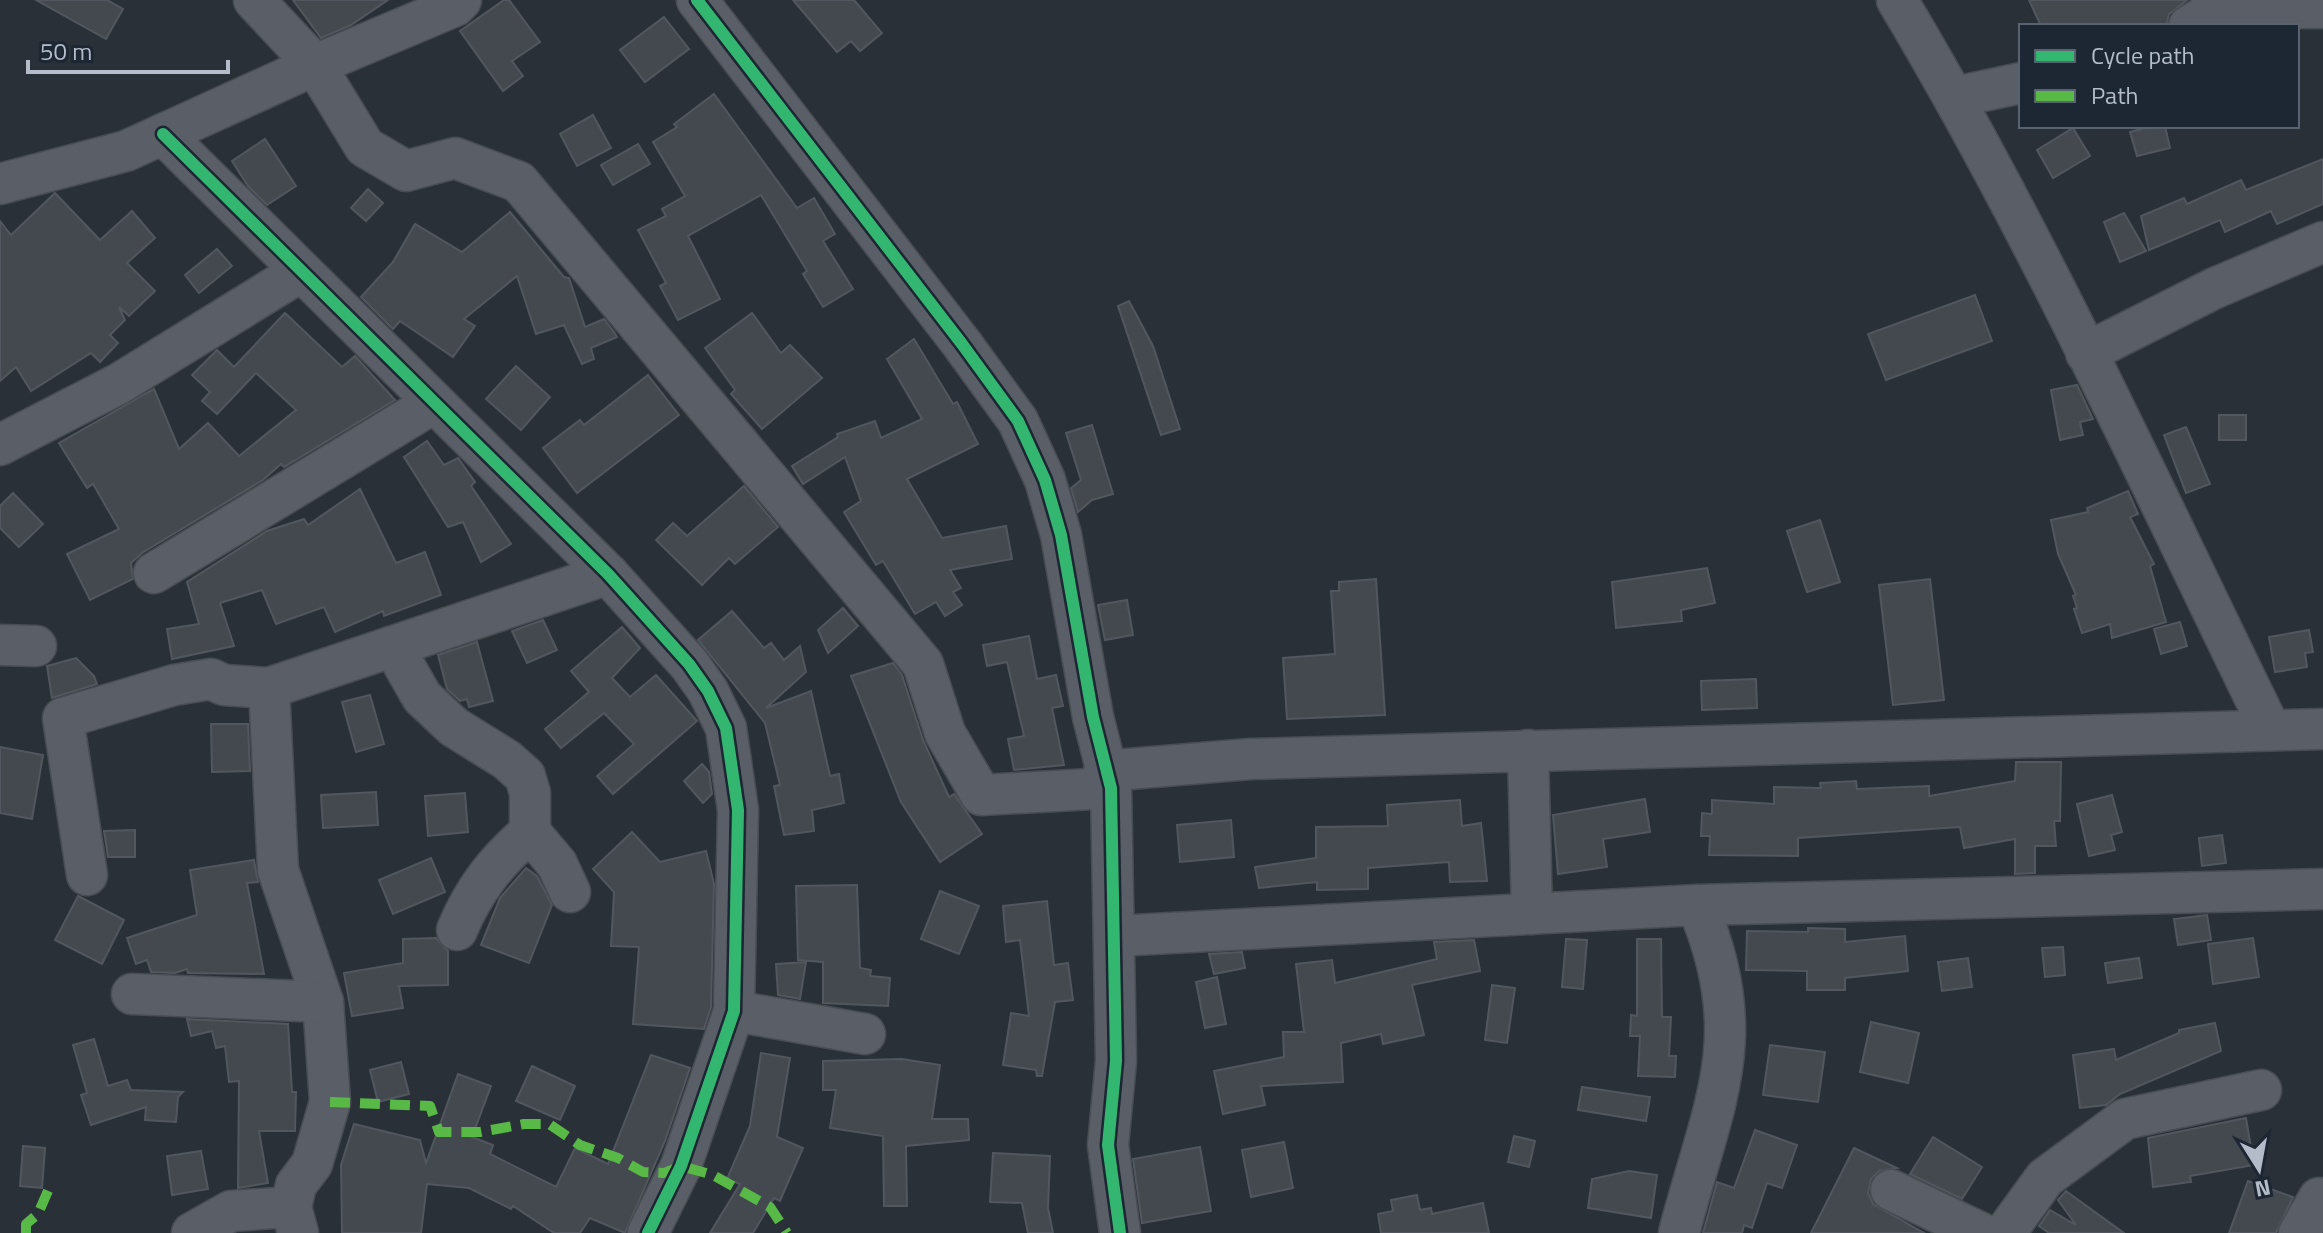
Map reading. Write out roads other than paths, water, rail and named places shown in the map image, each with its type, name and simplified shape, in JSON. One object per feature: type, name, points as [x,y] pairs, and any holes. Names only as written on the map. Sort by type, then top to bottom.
[{"type":"street","points":[[254,0],[315,65],[365,147],[406,171],[455,158],[519,182],[923,664],[945,733],[981,795],[1250,759],[2323,729]]},
{"type":"street","points":[[0,184],[126,151],[315,65],[455,6],[461,0]]},
{"type":"street","points":[[697,0],[1018,421],[1045,480],[1061,535],[1107,780],[1115,936],[1116,1061],[1108,1145],[1120,1233]]},
{"type":"street","points":[[1897,0],[1955,97],[2086,353],[2270,729]]},
{"type":"street","points":[[2192,24],[2218,8],[2323,8]]},
{"type":"street","points":[[1955,97],[2019,83]]},
{"type":"street","points":[[163,134],[432,404],[608,574],[689,664],[708,691],[726,728],[738,810],[734,1011],[681,1166],[648,1233]]},
{"type":"street","points":[[2086,353],[2215,288],[2323,242]]},
{"type":"street","points":[[0,445],[120,383],[300,272]]},
{"type":"street","points":[[154,573],[432,404]]},
{"type":"street","points":[[87,875],[63,718],[174,685],[211,679],[224,685],[269,688],[608,574]]},
{"type":"street","points":[[393,646],[422,697],[454,727],[507,760],[525,776],[530,793],[530,832],[557,864],[570,892]]},
{"type":"street","points":[[192,1233],[231,1211],[295,1220],[296,1185],[312,1164],[330,1102],[323,1002],[278,870],[269,688]]},
{"type":"street","points":[[1528,750],[1532,914]]},
{"type":"street","points":[[457,930],[468,904],[498,859],[530,832]]},
{"type":"street","points":[[1115,936],[1697,905],[2323,889]]},
{"type":"street","points":[[1679,1233],[1723,1076],[1728,1033],[1714,943],[1697,905]]},
{"type":"street","points":[[132,994],[323,1002]]},
{"type":"street","points":[[734,1011],[865,1034]]},
{"type":"street","points":[[2005,1233],[2045,1178],[2125,1119],[2261,1090]]},
{"type":"street","points":[[1891,1190],[1981,1233]]},
{"type":"street","points":[[2299,1233],[2319,1198]]}]
